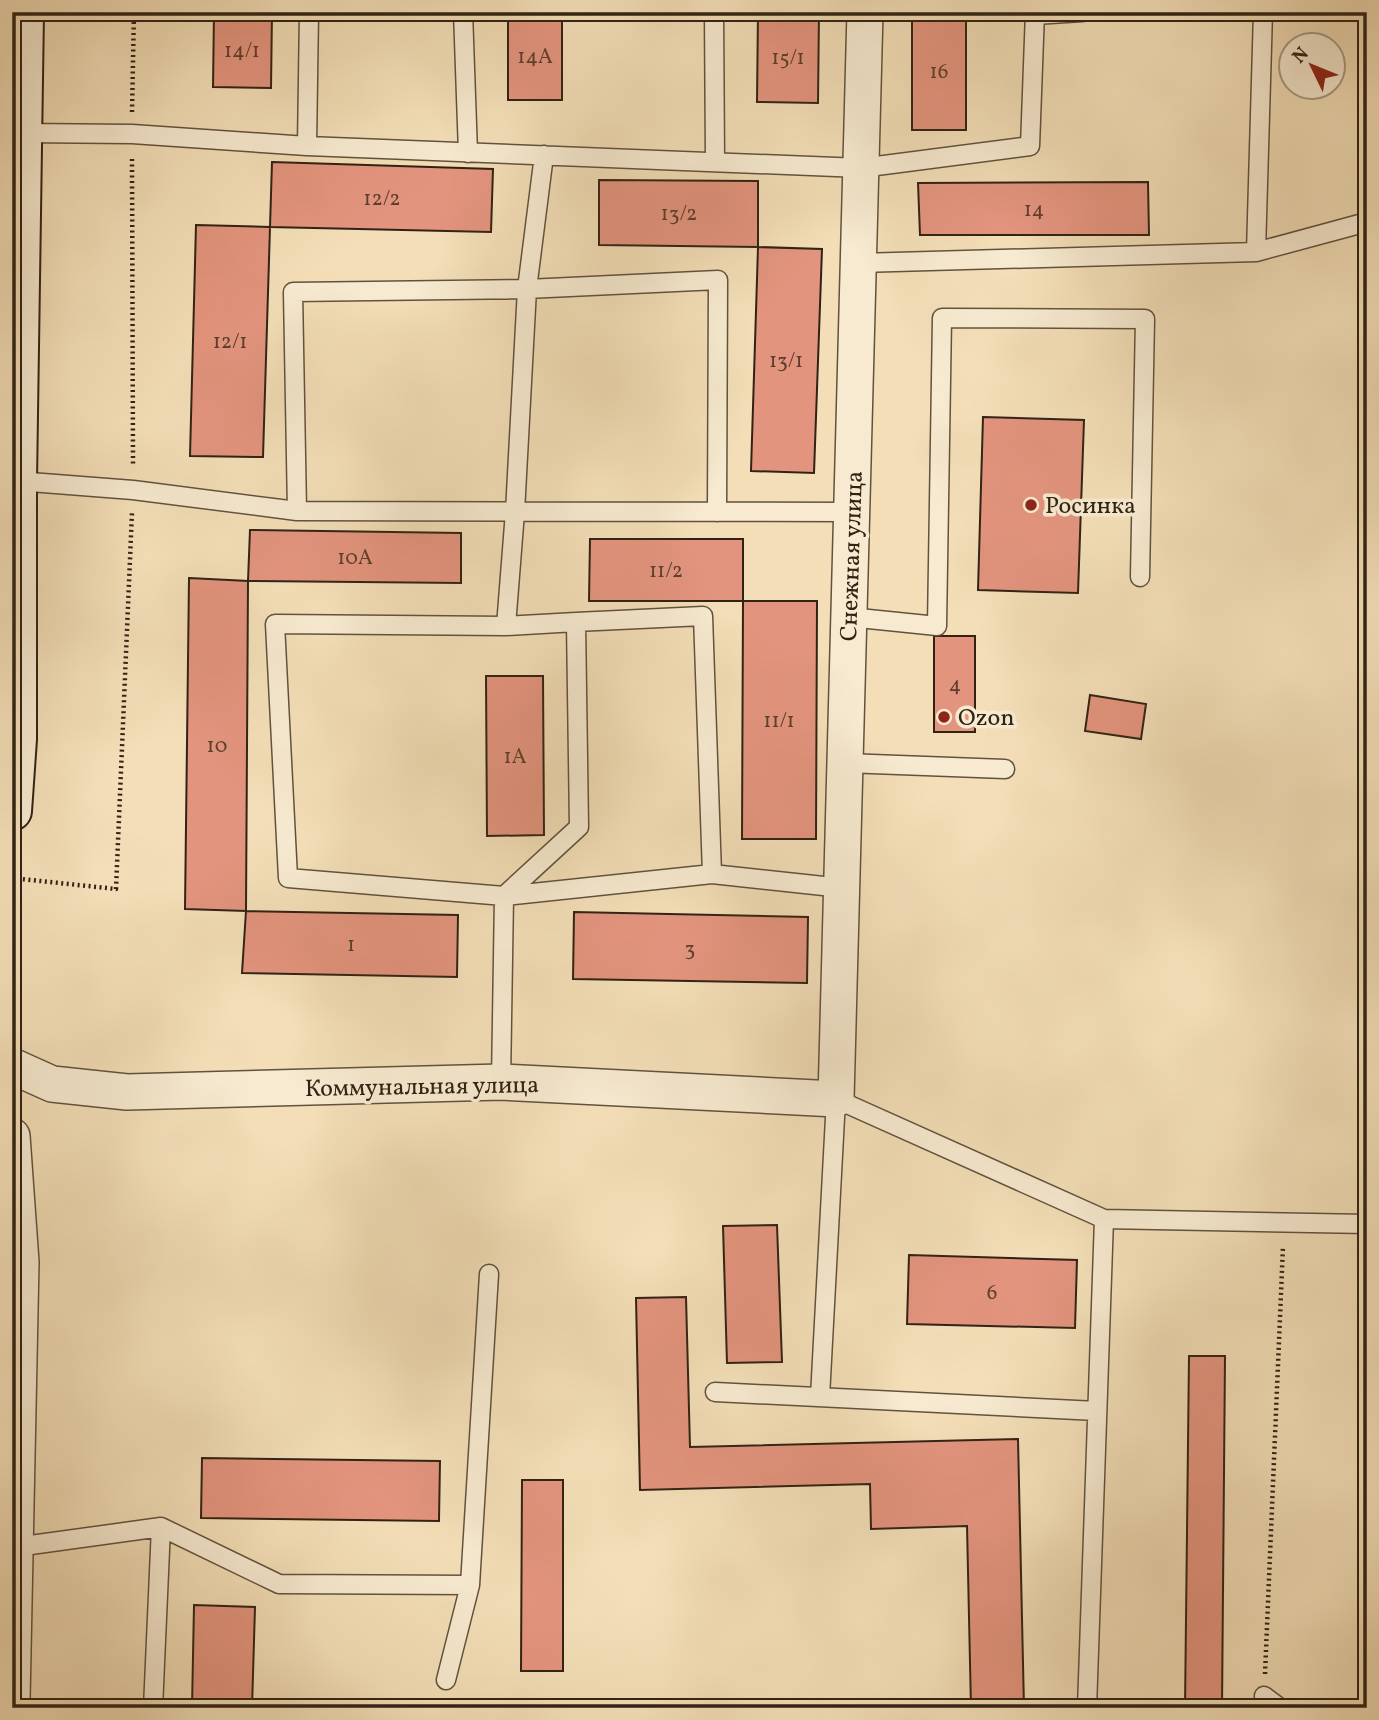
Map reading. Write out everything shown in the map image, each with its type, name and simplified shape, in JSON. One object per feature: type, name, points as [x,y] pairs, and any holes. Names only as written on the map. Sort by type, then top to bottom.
[{"type":"main road","points":[[12,811],[17,739],[17,481],[24,12]]},
{"type":"street","name":"Снежная улица","points":[[836,1099],[865,12]]},
{"type":"street","name":"Коммунальная улица","points":[[12,1066],[52,1084],[127,1092],[501,1082],[836,1099]]},
{"type":"street","points":[[12,1136],[22,1262],[12,1700]]},
{"type":"lane","points":[[307,146],[309,12]]},
{"type":"lane","points":[[463,12],[468,153]]},
{"type":"lane","points":[[714,12],[715,162]]},
{"type":"lane","points":[[23,133],[132,134],[307,146],[861,168],[1030,146],[1035,13],[1082,12]]},
{"type":"lane","points":[[1256,252],[1263,12]]},
{"type":"lane","points":[[506,626],[527,289],[544,155]]},
{"type":"lane","points":[[859,263],[1256,252],[1367,222]]},
{"type":"lane","points":[[297,511],[293,292],[527,289],[718,279],[717,512]]},
{"type":"lane","points":[[849,617],[937,626],[942,318],[1145,319],[1140,577]]},
{"type":"lane","points":[[17,481],[133,491],[297,511],[852,512]]},
{"type":"lane","points":[[712,874],[703,616],[506,626],[275,624],[288,878],[504,896],[712,874],[842,888]]},
{"type":"lane","points":[[501,1082],[504,896],[579,827],[576,622]]},
{"type":"lane","points":[[845,763],[1005,769]]},
{"type":"lane","points":[[820,1397],[836,1099],[1104,1219],[1367,1224]]},
{"type":"lane","points":[[1087,1708],[1104,1219]]},
{"type":"lane","points":[[446,1680],[470,1585],[489,1274]]},
{"type":"lane","points":[[715,1392],[1097,1411]]},
{"type":"lane","points":[[16,1547],[161,1527],[279,1584],[470,1585]]},
{"type":"lane","points":[[153,1708],[161,1527]]},
{"type":"lane","points":[[1264,1696],[1280,1708]]},
{"type":"path","points":[[1264,1696],[1284,1223]]},
{"type":"building","points":[[214,12],[272,12],[271,88],[213,87]]},
{"type":"building","points":[[508,12],[562,12],[562,100],[508,100]]},
{"type":"building","points":[[758,12],[819,12],[818,103],[757,102]]},
{"type":"building","points":[[912,12],[966,12],[966,130],[912,130]]},
{"type":"building","points":[[272,162],[493,169],[491,232],[270,227]]},
{"type":"building","points":[[599,180],[758,181],[758,247],[599,245]]},
{"type":"building","points":[[1148,182],[1149,235],[920,235],[918,183]]},
{"type":"building","points":[[196,225],[270,227],[263,457],[190,456]]},
{"type":"building","points":[[758,247],[822,249],[814,473],[751,471]]},
{"type":"building","name":"Росинка","points":[[983,417],[1084,420],[1078,593],[978,590]]},
{"type":"building","points":[[250,530],[461,533],[461,583],[248,581]]},
{"type":"building","points":[[590,539],[743,539],[743,601],[589,601]]},
{"type":"building","points":[[189,578],[248,581],[246,911],[185,909]]},
{"type":"building","points":[[743,601],[817,601],[816,839],[742,839]]},
{"type":"building","points":[[934,636],[975,636],[975,732],[934,732]]},
{"type":"building","points":[[486,676],[543,676],[544,835],[487,836]]},
{"type":"building","points":[[1090,695],[1146,704],[1141,739],[1085,731]]},
{"type":"building","points":[[246,911],[458,915],[457,977],[242,973]]},
{"type":"building","points":[[574,912],[808,917],[807,983],[573,979]]},
{"type":"building","points":[[777,1225],[782,1362],[727,1363],[723,1226]]},
{"type":"building","points":[[909,1255],[1077,1260],[1075,1328],[907,1324]]},
{"type":"building","points":[[686,1297],[690,1447],[1018,1439],[1024,1708],[971,1708],[967,1526],[871,1529],[870,1484],[640,1490],[636,1298]]},
{"type":"building","points":[[1189,1356],[1225,1356],[1222,1708],[1185,1708]]},
{"type":"building","points":[[202,1458],[440,1461],[439,1521],[201,1518]]},
{"type":"building","points":[[522,1480],[563,1480],[563,1671],[521,1671]]},
{"type":"building","points":[[194,1605],[255,1607],[252,1708],[192,1708]]},
{"type":"place","name":"Росинка","points":[[1031,505]]},
{"type":"place","name":"Ozon","points":[[944,717]]}]
